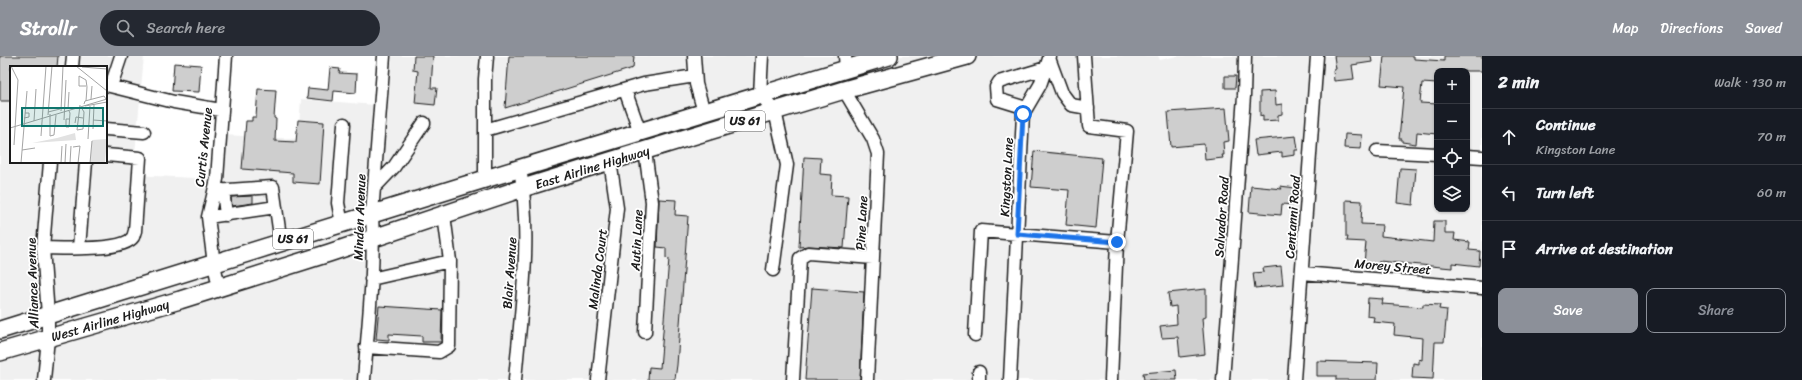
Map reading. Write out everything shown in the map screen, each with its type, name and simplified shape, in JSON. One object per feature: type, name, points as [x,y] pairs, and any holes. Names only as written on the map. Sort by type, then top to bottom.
[{"type":"highway","name":"East Airline Highway","points":[[214,264],[520,168],[760,95],[845,62],[889,56]]},
{"type":"highway","name":"East Airline Highway","points":[[219,288],[374,239],[523,188],[844,90],[959,57]]},
{"type":"highway","name":"West Airline Highway","points":[[0,330],[214,264]]},
{"type":"highway","name":"West Airline Highway","points":[[0,352],[219,288]]},
{"type":"street","points":[[72,66],[73,56]]},
{"type":"street","points":[[121,56],[109,85],[174,102],[221,110]]},
{"type":"street","name":"Curtis Avenue","points":[[219,288],[214,264],[208,217],[219,191],[217,179],[226,56]]},
{"type":"street","name":"Minden Avenue","points":[[364,380],[374,239],[372,214],[384,56]]},
{"type":"street","points":[[485,179],[485,79],[487,56]]},
{"type":"street","points":[[694,56],[695,76],[704,112]]},
{"type":"street","points":[[762,56],[760,95],[775,111],[788,165],[773,270]]},
{"type":"street","points":[[1084,56],[1089,126],[1127,131],[1117,242],[1111,380]]},
{"type":"street","name":"Salvador Road","points":[[1223,380],[1244,96],[1245,56]]},
{"type":"street","name":"Centanni Road","points":[[1294,380],[1317,56]]},
{"type":"street","points":[[1026,108],[997,99],[996,87],[999,82],[1048,61],[1062,93],[1071,105],[1088,108]]},
{"type":"street","name":"Kingston Lane","points":[[1010,380],[1023,114],[1040,85],[1048,61]]},
{"type":"street","points":[[485,130],[655,82],[695,76]]},
{"type":"street","points":[[625,90],[640,132]]},
{"type":"street","name":"Pine Lane","points":[[844,90],[873,139],[878,154],[867,380]]},
{"type":"street","points":[[374,188],[394,167],[424,123]]},
{"type":"street","points":[[342,224],[338,203],[344,124]]},
{"type":"street","points":[[107,129],[144,132]]},
{"type":"street","name":"Autin Lane","points":[[645,151],[652,202],[645,332]]},
{"type":"street","points":[[1377,151],[1434,154]]},
{"type":"street","points":[[43,248],[94,248],[121,244],[133,237],[135,231],[140,158],[107,155]]},
{"type":"street","points":[[1470,156],[1482,157]]},
{"type":"street","name":"Malinda Court","points":[[598,380],[617,208],[610,161]]},
{"type":"street","name":"Alliance Avenue","points":[[44,380],[48,338],[48,315],[43,248],[50,163]]},
{"type":"street","points":[[79,248],[86,163]]},
{"type":"street","name":"Blair Avenue","points":[[515,380],[527,241],[520,168]]},
{"type":"street","points":[[226,215],[219,191],[273,187],[281,243]]},
{"type":"street","points":[[208,217],[276,208]]},
{"type":"street","points":[[366,347],[439,352],[448,346],[450,261],[444,215]]},
{"type":"street","points":[[975,335],[981,231],[1117,242]]},
{"type":"street","points":[[793,380],[800,258],[808,253],[873,258]]},
{"type":"street","points":[[371,279],[450,261]]},
{"type":"street","name":"Morey Street","points":[[1302,273],[1482,288]]},
{"type":"shaded area","points":[[0,56],[144,56],[133,175],[216,179],[224,135],[298,139],[301,99],[388,106],[392,56],[1158,56],[1160,60],[1177,56],[1482,56],[1482,380],[0,380]]},
{"type":"building","points":[[0,56],[58,56],[57,66],[10,66],[10,101],[0,101]]},
{"type":"building","points":[[414,56],[433,56],[431,88],[437,88],[435,105],[415,103],[418,71],[413,70]]},
{"type":"building","points":[[509,56],[634,56],[633,68],[505,108]]},
{"type":"building","points":[[1334,56],[1371,56],[1372,62],[1352,65],[1354,79],[1334,81],[1333,70],[1336,69]]},
{"type":"building","points":[[1384,56],[1414,56],[1414,59],[1444,61],[1444,56],[1482,56],[1482,71],[1470,71],[1470,68],[1434,68],[1434,84],[1422,83],[1420,103],[1434,104],[1434,134],[1417,132],[1416,144],[1402,142],[1402,139],[1399,139],[1404,87],[1381,85]]},
{"type":"building","points":[[174,63],[201,65],[199,92],[172,91]]},
{"type":"building","points":[[330,68],[340,69],[339,73],[357,74],[356,93],[334,91],[333,101],[307,98],[308,88],[328,90]]},
{"type":"building","points":[[1225,76],[1236,76],[1235,88],[1225,88]]},
{"type":"building","points":[[258,89],[276,90],[274,118],[276,119],[275,141],[296,142],[298,120],[324,122],[320,184],[293,182],[293,173],[242,169],[246,121],[252,121],[252,117],[256,117]]},
{"type":"building","points":[[1275,91],[1276,105],[1282,104],[1282,114],[1278,115],[1278,120],[1263,121],[1263,115],[1260,116],[1260,92]]},
{"type":"building","points":[[1226,108],[1229,141],[1223,142],[1223,158],[1205,160],[1204,144],[1171,147],[1168,112]]},
{"type":"building","points":[[1345,134],[1362,135],[1361,149],[1344,148]]},
{"type":"building","points":[[1296,136],[1298,150],[1295,150],[1295,155],[1282,157],[1282,152],[1256,155],[1254,140]]},
{"type":"building","points":[[1034,151],[1102,158],[1096,228],[1066,225],[1069,190],[1031,187]]},
{"type":"building","points":[[804,157],[821,158],[820,174],[832,175],[831,195],[848,196],[844,248],[809,246],[799,247]]},
{"type":"building","points":[[1400,168],[1416,169],[1413,205],[1397,203]]},
{"type":"building","points":[[1251,186],[1282,189],[1280,186],[1296,188],[1294,205],[1282,204],[1281,215],[1249,212]]},
{"type":"building","points":[[253,196],[253,203],[232,206],[231,197]]},
{"type":"building","points":[[659,199],[676,200],[675,215],[688,216],[677,365],[675,379],[671,380],[648,380],[649,367],[660,368],[669,259],[666,258],[666,248],[657,247]]},
{"type":"building","points":[[1346,200],[1362,201],[1361,224],[1382,225],[1381,236],[1433,242],[1434,221],[1445,221],[1445,233],[1455,233],[1454,240],[1470,242],[1469,250],[1480,251],[1479,266],[1452,263],[1452,268],[1379,261],[1379,264],[1364,264],[1366,242],[1347,241]]},
{"type":"building","points":[[1281,266],[1283,285],[1255,288],[1253,273],[1264,272],[1263,268]]},
{"type":"building","points":[[812,288],[864,292],[860,380],[805,380]]},
{"type":"building","points":[[1206,289],[1206,317],[1202,318],[1205,354],[1180,357],[1178,337],[1162,338],[1160,326],[1177,324],[1176,306],[1170,307],[1168,293]]},
{"type":"building","points":[[1368,298],[1383,299],[1382,304],[1423,307],[1423,304],[1440,305],[1439,309],[1447,310],[1444,342],[1435,342],[1433,379],[1412,378],[1413,363],[1419,364],[1419,359],[1422,360],[1423,338],[1394,335],[1395,324],[1373,322],[1374,317],[1367,316]]},
{"type":"building","points":[[379,306],[442,310],[441,342],[422,342],[422,336],[389,334],[389,340],[376,339]]},
{"type":"building","points":[[1317,361],[1378,363],[1377,380],[1336,380],[1336,376],[1317,376]]},
{"type":"building","points":[[1176,370],[1177,380],[1144,380],[1143,373]]},
{"type":"route","points":[[1023,114],[1017,234],[1117,242]]}]
